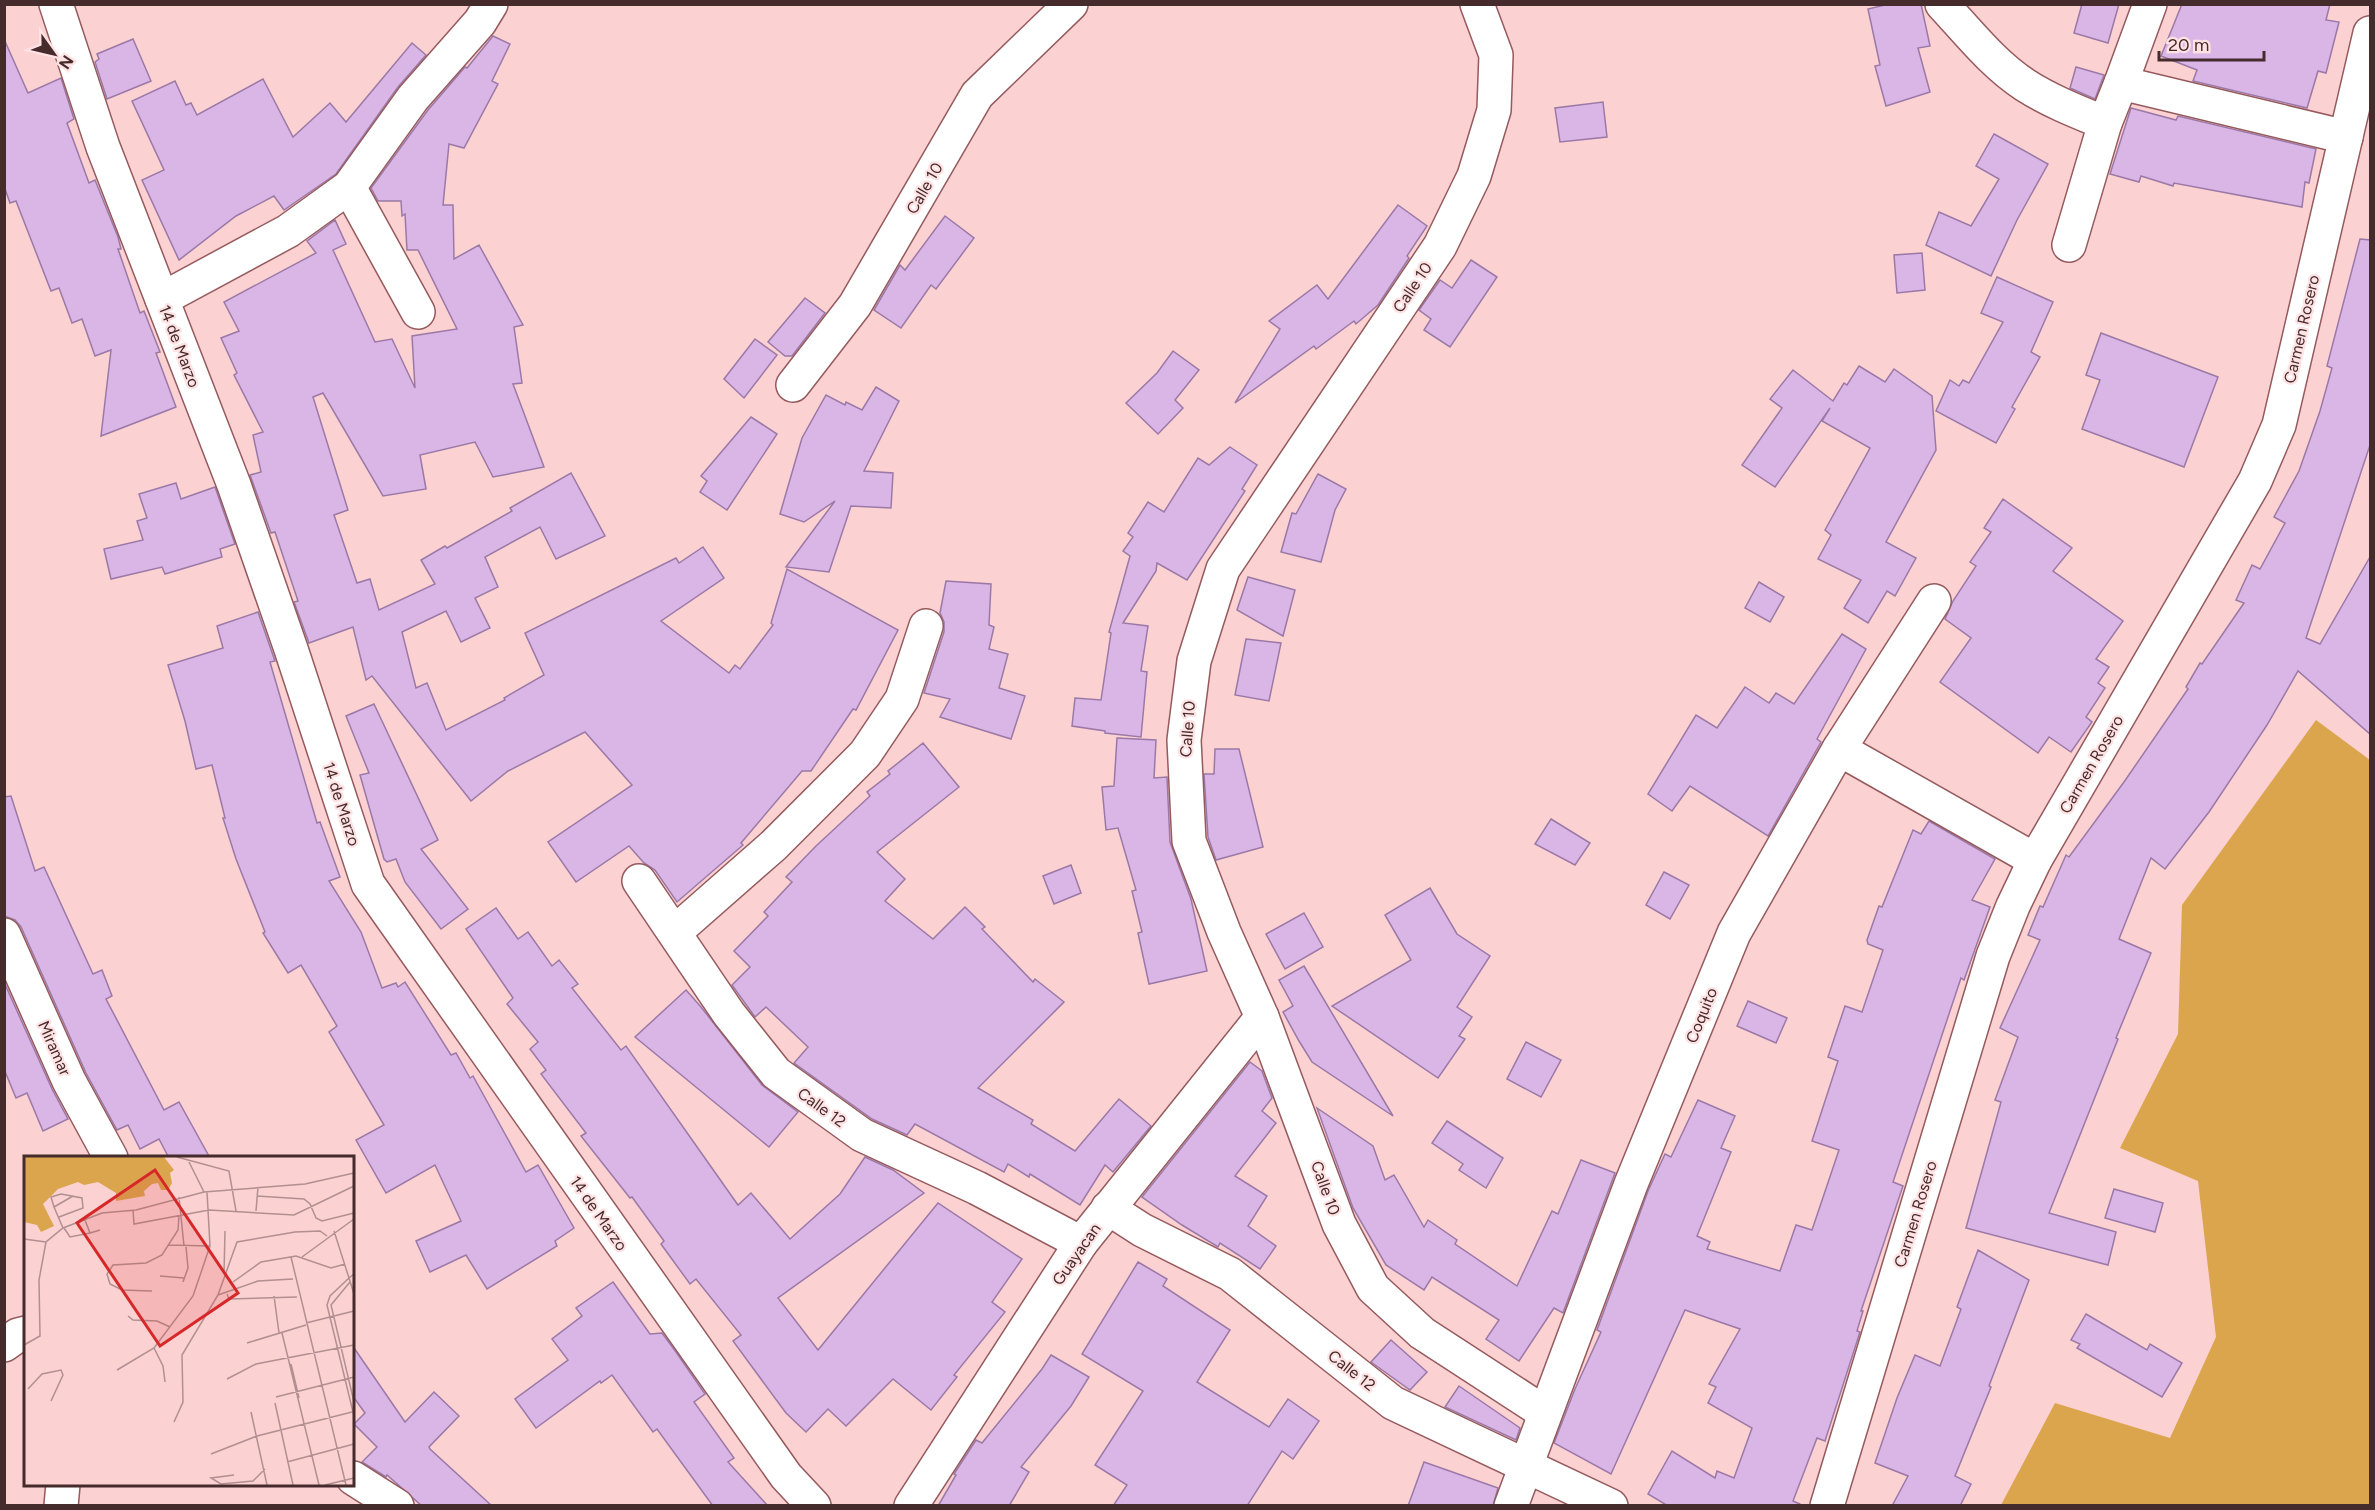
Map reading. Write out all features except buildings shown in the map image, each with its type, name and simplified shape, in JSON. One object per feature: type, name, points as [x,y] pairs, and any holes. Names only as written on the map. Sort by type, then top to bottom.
[{"type":"street","name":"14 de Marzo","points":[[56,4],[103,147],[238,496],[368,884],[786,1476],[814,1506]]},
{"type":"street","points":[[162,299],[288,231],[349,187],[413,98],[480,22],[491,4]]},
{"type":"street","name":"Calle 10","points":[[793,385],[855,305],[977,95],[1071,4]]},
{"type":"street","name":"Calle 10","points":[[1477,4],[1496,55],[1494,110],[1474,176],[1440,246],[1223,568],[1194,661],[1184,740],[1189,841],[1224,932],[1262,1017],[1339,1224],[1373,1288],[1422,1333],[1545,1413]]},
{"type":"street","points":[[1942,4],[1999,65],[2024,85],[2105,123]]},
{"type":"street","points":[[2069,245],[2105,123],[2150,4]]},
{"type":"street","name":"Carmen Rosero","points":[[1827,1506],[1993,956],[2013,906],[2036,860],[2259,471],[2279,424],[2370,33]]},
{"type":"street","points":[[2121,83],[2346,137]]},
{"type":"street","points":[[349,187],[418,312]]},
{"type":"street","name":"Coquito","points":[[1511,1506],[1631,1184],[1734,933],[1839,749],[1934,601]]},
{"type":"street","points":[[675,932],[773,846],[865,754],[902,699],[926,626]]},
{"type":"street","points":[[1839,749],[2036,860]]},
{"type":"street","name":"Calle 12","points":[[639,881],[729,1014],[776,1073],[862,1135],[977,1188],[1080,1243]]},
{"type":"street","name":"Miramar","points":[[4,935],[69,1081],[110,1156]]},
{"type":"street","name":"Guayacan","points":[[911,1506],[1080,1243],[1262,1017]]},
{"type":"street","name":"Calle 12","points":[[1108,1208],[1142,1230],[1230,1274],[1393,1403],[1611,1506]]},
{"type":"street","points":[[4,1345],[24,1334]]},
{"type":"street","points":[[354,1478],[397,1506]]},
{"type":"street","points":[[354,1479],[372,1506]]},
{"type":"street","points":[[61,1506],[63,1486]]},
{"type":"shaded area","points":[[2316,720],[2370,760],[2370,1505],[2001,1505],[2055,1403],[2170,1438],[2216,1337],[2198,1181],[2120,1148],[2178,1034],[2182,905]]}]
